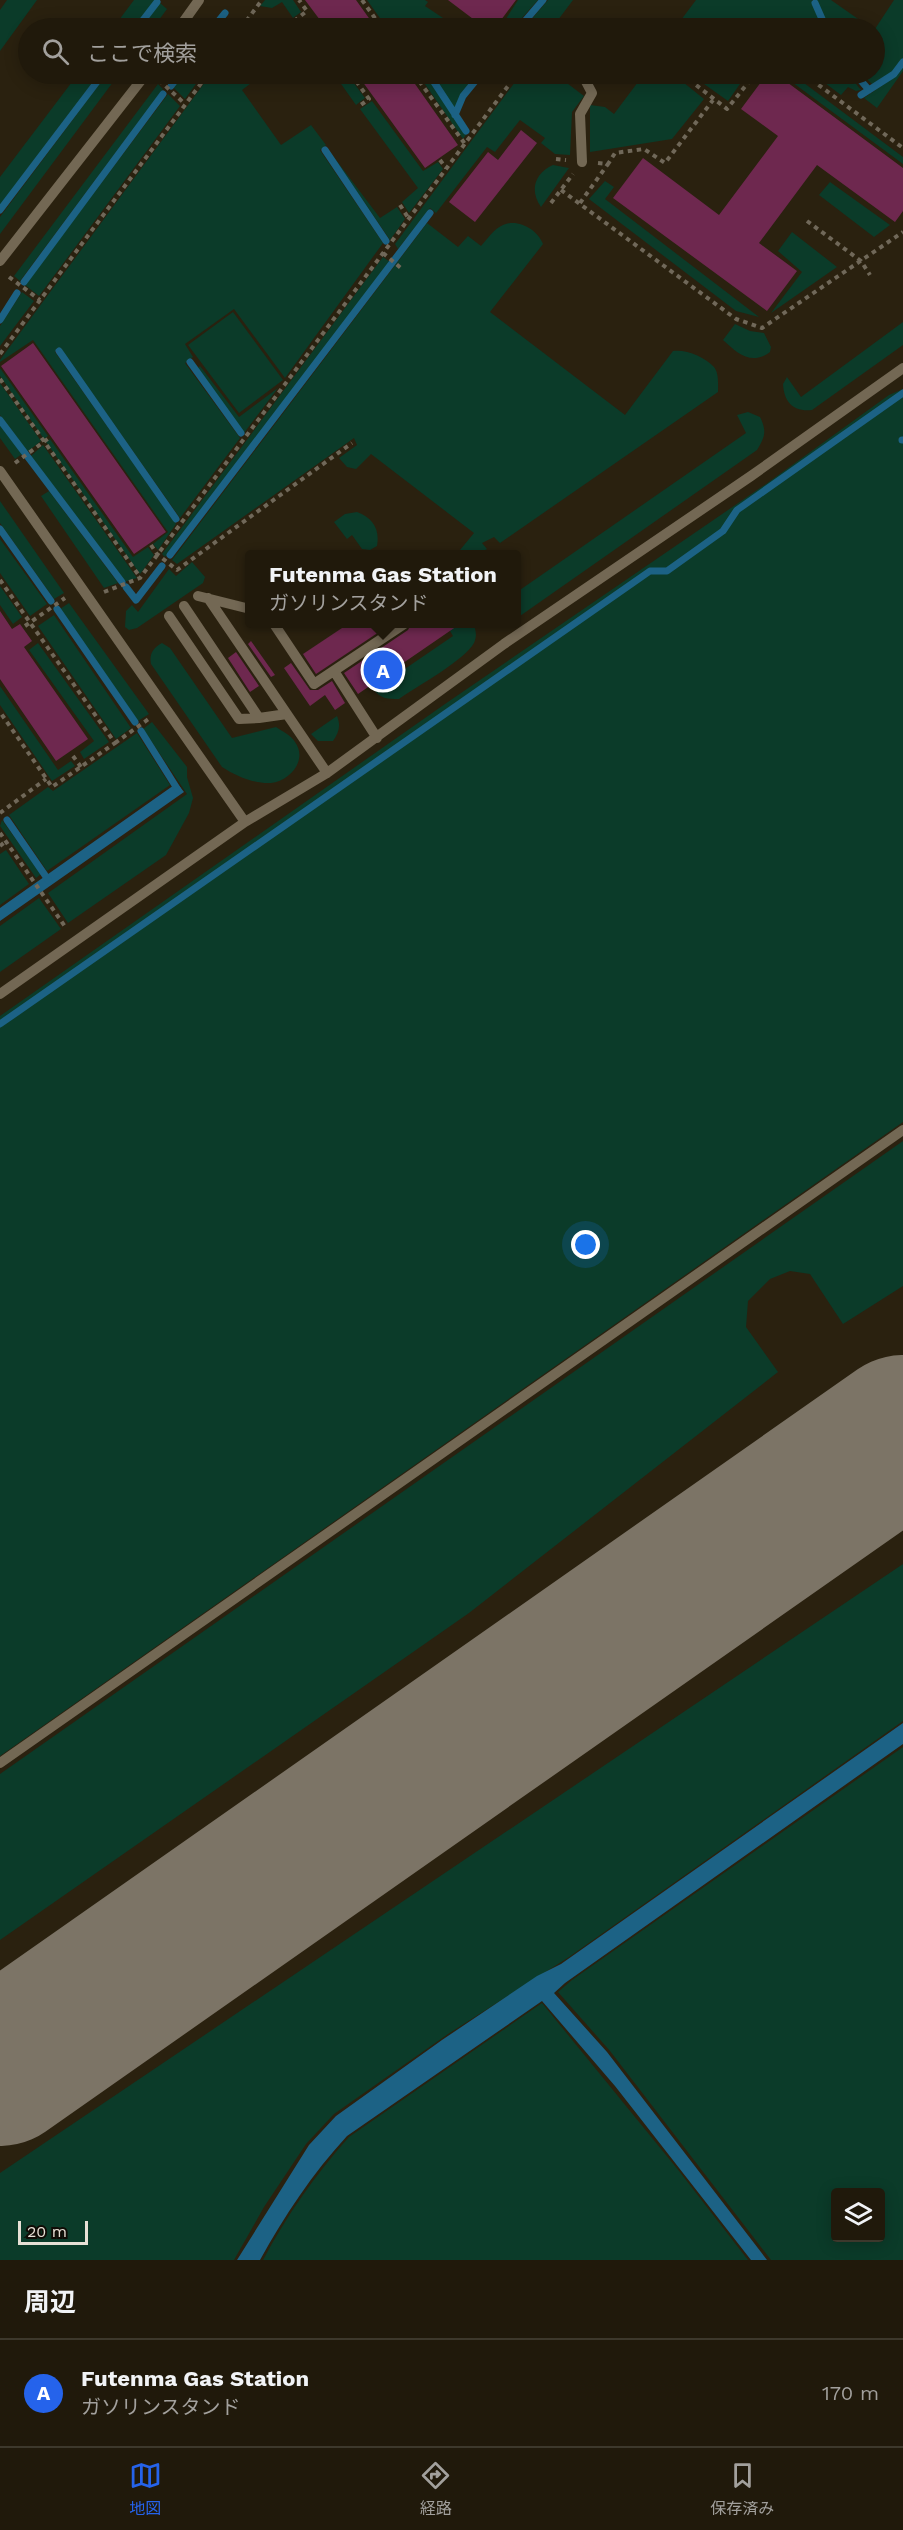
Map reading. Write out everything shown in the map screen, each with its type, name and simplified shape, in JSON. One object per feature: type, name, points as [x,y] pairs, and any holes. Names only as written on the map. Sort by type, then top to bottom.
[{"type":"lane","points":[[186,18],[200,0]]},
{"type":"lane","points":[[0,261],[138,84]]},
{"type":"lane","points":[[582,162],[580,114],[592,93],[587,84]]},
{"type":"lane","points":[[0,994],[245,822],[327,773],[504,644],[751,476],[902,369]]},
{"type":"lane","points":[[0,471],[245,822]]},
{"type":"lane","points":[[245,608],[203,597],[327,773]]},
{"type":"lane","points":[[184,606],[259,718]]},
{"type":"lane","points":[[169,616],[239,719],[287,714]]},
{"type":"lane","points":[[277,628],[314,684],[398,628]]},
{"type":"lane","points":[[334,671],[377,738]]},
{"type":"lane","points":[[0,1763],[903,1130]]},
{"type":"path","points":[[248,18],[262,0]]},
{"type":"path","points":[[298,18],[307,11],[299,0]]},
{"type":"path","points":[[362,0],[375,18]]},
{"type":"path","points":[[162,84],[185,104]]},
{"type":"path","points":[[0,354],[200,84]]},
{"type":"path","points":[[358,84],[369,99],[358,107]]},
{"type":"path","points":[[421,84],[465,144]]},
{"type":"path","points":[[104,592],[140,578],[510,84]]},
{"type":"path","points":[[694,84],[727,109],[747,84]]},
{"type":"path","points":[[817,84],[903,148]]},
{"type":"path","points":[[580,203],[615,153],[644,149],[665,163],[713,100]]},
{"type":"path","points":[[440,159],[446,168]]},
{"type":"path","points":[[551,203],[582,162],[608,164]]},
{"type":"path","points":[[561,190],[736,319],[762,328],[903,232]]},
{"type":"path","points":[[400,205],[409,219]]},
{"type":"path","points":[[807,221],[861,261],[870,275]]},
{"type":"path","points":[[384,254],[401,268]]},
{"type":"path","points":[[9,277],[40,300]]},
{"type":"path","points":[[0,379],[140,578]]},
{"type":"path","points":[[15,463],[49,438]]},
{"type":"path","points":[[151,545],[157,554],[177,570],[352,443]]},
{"type":"path","points":[[0,580],[115,743]]},
{"type":"path","points":[[25,626],[65,598]]},
{"type":"path","points":[[0,712],[52,787],[150,718]]},
{"type":"path","points":[[74,756],[81,767]]},
{"type":"path","points":[[0,813],[46,779]]},
{"type":"path","points":[[0,833],[66,928]]},
{"type":"path","points":[[0,846],[6,841]]},
{"type":"green space","points":[[7,0],[37,0],[24,18],[18,18],[18,26],[0,51],[0,10]]},
{"type":"green space","points":[[134,0],[155,0],[141,18],[120,18]]},
{"type":"green space","points":[[265,0],[293,0],[301,12],[293,18],[282,2],[272,8],[260,6]]},
{"type":"green space","points":[[367,0],[425,0],[428,2],[425,6],[443,18],[380,18]]},
{"type":"green space","points":[[518,0],[538,0],[522,18],[506,18]]},
{"type":"green space","points":[[548,0],[573,0],[560,18],[533,18]]},
{"type":"green space","points":[[696,0],[812,0],[818,18],[682,18]]},
{"type":"green space","points":[[814,0],[831,0],[857,18],[824,18]]},
{"type":"green space","points":[[894,0],[903,0],[903,58],[892,72],[885,76],[885,18],[882,18]]},
{"type":"green space","points":[[160,3],[167,9],[160,18],[149,18]]},
{"type":"green space","points":[[903,67],[903,71],[877,108],[864,98],[885,84]]},
{"type":"green space","points":[[70,84],[91,84],[0,205],[0,177]]},
{"type":"green space","points":[[100,84],[112,84],[0,234],[0,217]]},
{"type":"green space","points":[[158,84],[163,89],[20,281],[14,276]]},
{"type":"green space","points":[[175,84],[196,84],[185,99],[173,87]]},
{"type":"green space","points":[[204,84],[250,84],[242,90],[281,145],[311,125],[326,145],[320,150],[383,243],[285,378],[234,309],[185,344],[193,357],[185,363],[240,438],[180,518],[61,349],[57,348],[55,352],[176,524],[158,550],[153,544],[168,532],[33,340],[0,362]]},
{"type":"green space","points":[[341,84],[354,84],[365,98],[356,105]]},
{"type":"green space","points":[[425,84],[433,84],[466,135],[463,139]]},
{"type":"green space","points":[[438,84],[469,84],[462,92],[454,110]]},
{"type":"green space","points":[[514,84],[568,84],[584,96],[572,112],[570,155],[555,154],[541,143],[545,138],[520,120],[495,152],[487,147],[436,213],[430,208],[398,249],[395,244]]},
{"type":"green space","points":[[636,84],[685,84],[704,99],[672,139],[590,152],[590,105],[605,107],[614,114]]},
{"type":"green space","points":[[704,84],[740,84],[728,101]]},
{"type":"green space","points":[[795,84],[805,84],[903,157],[903,164]]},
{"type":"green space","points":[[826,84],[856,84],[861,90],[856,91],[848,87],[841,95]]},
{"type":"green space","points":[[168,94],[180,106],[39,296],[25,285]]},
{"type":"green space","points":[[372,101],[423,171],[438,162],[443,169],[409,213],[402,202],[418,188],[360,109]]},
{"type":"green space","points":[[330,152],[380,218],[397,207],[405,219],[390,240]]},
{"type":"green space","points":[[553,165],[569,168],[541,207],[535,194],[536,183],[538,177]]},
{"type":"green space","points":[[605,181],[614,187],[605,199],[759,317],[736,311],[589,199]]},
{"type":"green space","points":[[830,182],[890,225],[874,237],[819,195]]},
{"type":"green space","points":[[427,223],[458,247],[468,236],[481,246],[497,229],[509,223],[521,224],[537,234],[543,244],[490,312],[625,415],[673,351],[700,357],[710,363],[717,372],[718,392],[500,543],[494,537],[482,543],[487,549],[485,550],[460,550],[474,533],[371,454],[356,469],[347,467],[339,458],[357,445],[354,438],[177,564],[172,560]]},
{"type":"green space","points":[[792,232],[837,267],[771,313],[802,272],[778,251]]},
{"type":"green space","points":[[383,257],[390,262],[165,557],[162,554]]},
{"type":"green space","points":[[22,292],[34,301],[0,346],[0,326]]},
{"type":"green space","points":[[233,312],[283,380],[239,413],[188,345]]},
{"type":"green space","points":[[903,322],[903,345],[812,410],[800,409],[788,401],[783,384],[787,377],[801,397]]},
{"type":"green space","points":[[735,324],[750,331],[764,333],[771,347],[770,352],[757,358],[750,358],[734,349],[723,340]]},
{"type":"green space","points":[[200,366],[239,417],[278,388],[244,433],[198,368]]},
{"type":"green space","points":[[0,368],[48,436],[44,439],[0,376]]},
{"type":"green space","points":[[0,383],[41,441],[27,452],[0,415]]},
{"type":"green space","points":[[903,389],[903,1122],[0,1756],[0,1016],[445,704],[766,484],[889,395]]},
{"type":"green space","points":[[748,412],[760,417],[764,430],[757,450],[521,615],[521,589],[746,433],[737,415]]},
{"type":"green space","points":[[0,424],[22,454],[15,459],[0,438]]},
{"type":"green space","points":[[50,439],[133,557],[148,547],[154,555],[140,574],[46,442]]},
{"type":"green space","points":[[43,445],[137,578],[124,582],[31,456]]},
{"type":"green space","points":[[49,491],[118,583],[104,588],[41,496]]},
{"type":"green space","points":[[0,501],[64,593],[54,599],[0,523]]},
{"type":"green space","points":[[357,512],[367,517],[376,529],[377,546],[370,550],[362,549],[352,535],[347,539],[334,522],[345,514]]},
{"type":"green space","points":[[0,539],[47,604],[30,616],[0,573]]},
{"type":"green space","points":[[192,562],[205,577],[203,583],[137,628],[129,630],[125,627],[126,611],[132,605],[138,612],[169,569],[176,576]]},
{"type":"green space","points":[[0,586],[22,617],[13,624],[0,605]]},
{"type":"green space","points":[[69,603],[149,714],[138,721],[60,609]]},
{"type":"green space","points":[[54,615],[131,728],[116,739],[38,626]]},
{"type":"green space","points":[[448,628],[475,628],[476,632],[474,643],[461,657],[399,699],[385,698],[374,690],[453,636]]},
{"type":"green space","points":[[38,643],[109,742],[84,759],[80,752],[94,741],[29,650]]},
{"type":"green space","points":[[162,643],[170,648],[232,738],[276,727],[291,737],[299,756],[290,774],[278,781],[265,783],[245,779],[222,767],[151,664],[152,652]]},
{"type":"green space","points":[[0,686],[58,770],[71,761],[75,766],[52,781],[0,705]]},
{"type":"green space","points":[[337,716],[339,729],[333,741],[318,741],[311,734]]},
{"type":"green space","points":[[152,722],[187,767],[187,777],[193,798],[189,813],[166,855],[68,923],[48,893],[187,794],[143,729]]},
{"type":"green space","points":[[137,733],[170,785],[47,871],[9,815],[48,787],[53,791]]},
{"type":"green space","points":[[2,820],[41,874],[36,878],[0,826]]},
{"type":"green space","points":[[6,850],[29,884],[0,905],[0,854]]},
{"type":"green space","points":[[39,898],[61,929],[0,972],[0,926]]},
{"type":"green space","points":[[903,1141],[903,1286],[843,1324],[810,1274],[790,1271],[770,1279],[748,1301],[746,1327],[778,1372],[469,1613],[0,1940],[0,1774]]},
{"type":"green space","points":[[903,1564],[903,1721],[569,1957],[448,2034],[334,2114],[306,2144],[264,2207],[234,2260],[0,2260],[0,2173]]},
{"type":"green space","points":[[903,1747],[903,2260],[771,2260],[610,2051],[558,1992]]},
{"type":"green space","points":[[542,2003],[679,2171],[748,2260],[263,2260],[302,2196],[349,2137]]},
{"type":"water","points":[[177,783],[184,792],[0,921],[0,908]]},
{"type":"water","points":[[903,1723],[903,1744],[554,1993],[607,2052],[767,2260],[751,2260],[615,2086],[542,2001],[347,2136],[300,2195],[260,2260],[237,2260],[309,2145],[336,2116],[442,2040],[537,1976],[561,1964]]},
{"type":"building","points":[[305,0],[356,0],[369,18],[318,18]]},
{"type":"building","points":[[448,0],[516,0],[502,18],[472,18]]},
{"type":"building","points":[[364,84],[415,84],[458,145],[425,168]]},
{"type":"building","points":[[760,84],[790,84],[903,168],[903,211],[895,222],[817,165],[759,243],[797,271],[767,311],[613,198],[643,158],[719,215],[778,136],[741,109]]},
{"type":"building","points":[[521,130],[537,143],[475,222],[449,202],[488,152],[498,160]]},
{"type":"building","points":[[33,343],[166,532],[134,554],[1,366]]},
{"type":"building","points":[[0,611],[12,629],[20,624],[32,641],[24,647],[88,739],[56,761],[0,679]]},
{"type":"building","points":[[342,628],[385,628],[316,674],[303,654]]},
{"type":"building","points":[[409,628],[454,628],[358,694],[344,673]]},
{"type":"building","points":[[251,641],[275,675],[271,677],[248,644]]},
{"type":"building","points":[[236,652],[259,686],[250,692],[228,658]]},
{"type":"building","points":[[291,663],[310,690],[318,690],[332,681],[345,703],[335,710],[325,695],[310,706],[284,668]]},
{"type":"waterway","points":[[528,18],[543,0]]},
{"type":"waterway","points":[[145,18],[157,2]]},
{"type":"waterway","points":[[815,3],[822,18]]},
{"type":"waterway","points":[[221,18],[225,13]]},
{"type":"waterway","points":[[885,80],[894,74],[903,62]]},
{"type":"waterway","points":[[0,210],[95,84]]},
{"type":"waterway","points":[[435,84],[466,131]]},
{"type":"waterway","points":[[455,115],[463,96],[473,84]]},
{"type":"waterway","points":[[864,84],[869,90]]},
{"type":"waterway","points":[[861,95],[878,84]]},
{"type":"waterway","points":[[24,282],[163,94]]},
{"type":"waterway","points":[[325,150],[386,241]]},
{"type":"waterway","points":[[170,555],[430,213]]},
{"type":"waterway","points":[[0,320],[17,293]]},
{"type":"waterway","points":[[59,351],[176,519]]},
{"type":"waterway","points":[[190,362],[241,433]]},
{"type":"waterway","points":[[0,1024],[650,571],[667,571],[723,531],[737,510],[903,393]]},
{"type":"waterway","points":[[0,420],[122,582]]},
{"type":"waterway","points":[[0,529],[51,601]]},
{"type":"waterway","points":[[126,587],[136,600],[162,566]]},
{"type":"waterway","points":[[57,609],[135,722]]},
{"type":"waterway","points":[[141,731],[178,790]]},
{"type":"waterway","points":[[7,820],[49,881]]},
{"type":"runway","points":[[0,2067],[903,1434]]},
{"type":"place","name":"Futenma Gas Station","points":[[383,670]]}]
